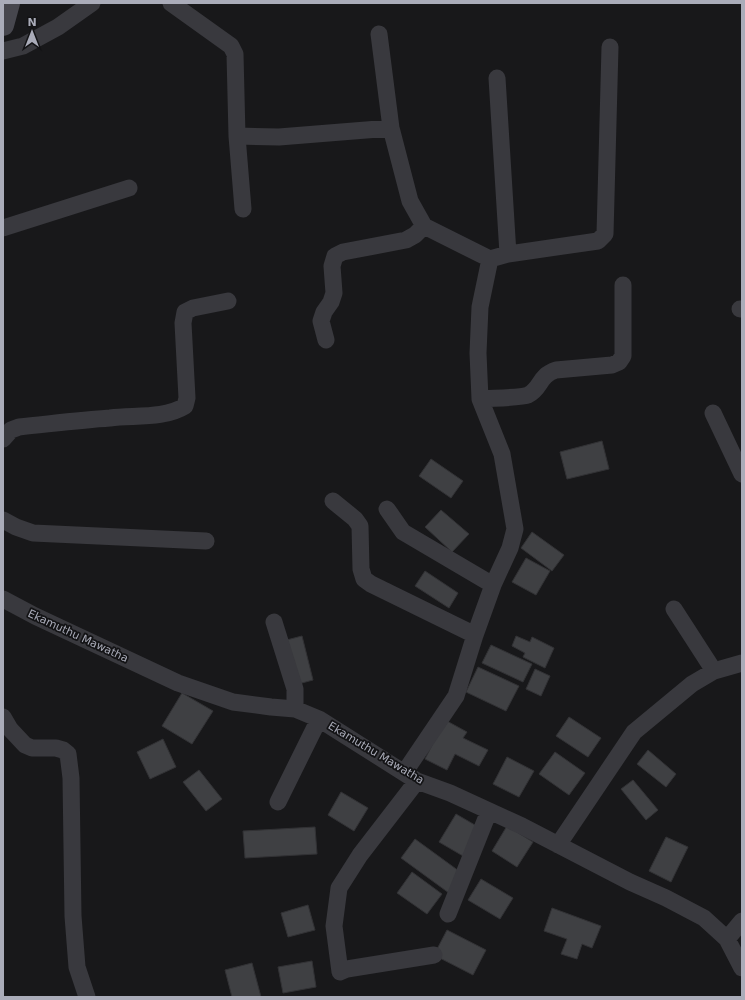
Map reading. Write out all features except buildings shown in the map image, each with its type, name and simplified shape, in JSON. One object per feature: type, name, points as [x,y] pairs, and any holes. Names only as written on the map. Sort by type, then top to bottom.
[{"type":"street","points":[[3,25],[10,3]]},
{"type":"street","points":[[3,51],[23,46],[44,35],[92,3]]},
{"type":"street","points":[[171,3],[231,46],[235,54],[237,136],[243,209]]},
{"type":"street","points":[[379,34],[391,128],[404,184],[410,201],[424,226],[490,259],[508,254],[598,241],[605,234],[610,47]]},
{"type":"street","points":[[497,78],[502,183],[508,254]]},
{"type":"street","points":[[237,136],[279,137],[391,128]]},
{"type":"street","points":[[3,228],[129,188]]},
{"type":"street","points":[[326,340],[321,321],[334,293],[332,266],[335,256],[343,252],[406,240],[415,235],[424,226]]},
{"type":"street","points":[[434,955],[347,969],[340,972],[334,926],[339,888],[410,777],[456,696],[475,635],[493,585],[510,548],[515,529],[502,454],[480,399],[478,353],[480,307],[490,259]]},
{"type":"street","points":[[480,399],[528,395],[536,389],[548,373],[556,370],[612,365],[619,362],[623,356],[623,285]]},
{"type":"street","points":[[3,439],[11,430],[19,427],[164,414],[177,411],[185,406],[187,398],[183,323],[185,312],[193,308],[228,300]]},
{"type":"street","points":[[713,413],[742,474]]},
{"type":"street","points":[[333,501],[355,519],[360,526],[362,570],[364,578],[371,584],[475,635]]},
{"type":"street","points":[[387,509],[403,532],[493,585]]},
{"type":"street","points":[[3,520],[32,533],[206,541]]},
{"type":"street","name":"Ekamuthu Mawatha","points":[[3,599],[35,616],[178,683],[233,702],[271,708],[295,709],[319,719],[410,777],[489,811],[704,918],[727,939],[742,968]]},
{"type":"street","points":[[674,609],[714,671]]},
{"type":"street","points":[[274,622],[295,688],[295,709]]},
{"type":"street","points":[[558,845],[634,732],[692,684],[714,671],[742,663]]},
{"type":"street","points":[[3,717],[10,729],[25,745],[32,748],[56,748],[63,750],[68,754],[71,778],[73,916],[78,967],[87,997]]},
{"type":"street","points":[[278,802],[319,719]]},
{"type":"street","points":[[448,914],[489,811]]},
{"type":"street","points":[[727,939],[742,920]]}]
